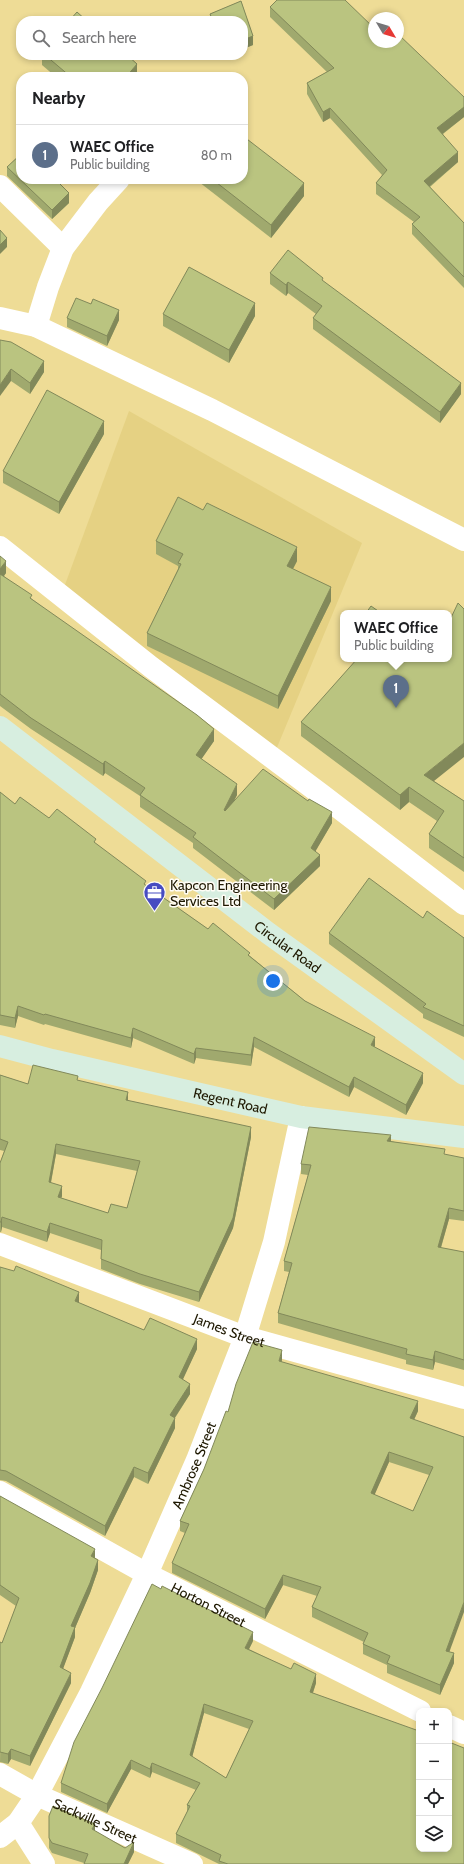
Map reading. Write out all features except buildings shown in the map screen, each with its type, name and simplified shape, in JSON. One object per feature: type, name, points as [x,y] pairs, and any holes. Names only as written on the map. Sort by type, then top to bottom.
[{"type":"main road","name":"Circular Road","points":[[0,727],[268,933],[464,1074]]},
{"type":"main road","name":"Regent Road","points":[[0,1046],[52,1060],[301,1117],[464,1137]]},
{"type":"street","points":[[36,326],[48,287],[63,248],[98,202],[114,184]]},
{"type":"street","points":[[0,186],[63,248]]},
{"type":"street","points":[[0,318],[36,326],[212,410],[464,540]]},
{"type":"street","points":[[0,547],[151,667],[464,904]]},
{"type":"street","name":"Ambrose Street","points":[[0,1837],[18,1823],[37,1795],[91,1692],[197,1460],[245,1337],[274,1242],[301,1117]]},
{"type":"street","name":"James Street","points":[[0,1244],[245,1337],[464,1398]]},
{"type":"street","name":"Horton Street","points":[[0,1492],[146,1574],[416,1709]]},
{"type":"street","points":[[452,1727],[464,1733]]},
{"type":"street","name":"Sackville Street","points":[[0,1774],[37,1795],[192,1864]]},
{"type":"street","points":[[18,1823],[44,1864]]},
{"type":"shaded area","points":[[129,411],[362,543],[273,757],[59,601]]},
{"type":"place","name":"WAEC Office","points":[[396,708]]},
{"type":"place","name":"Kapcon Engineering Services Ltd","points":[[154,912]]}]
